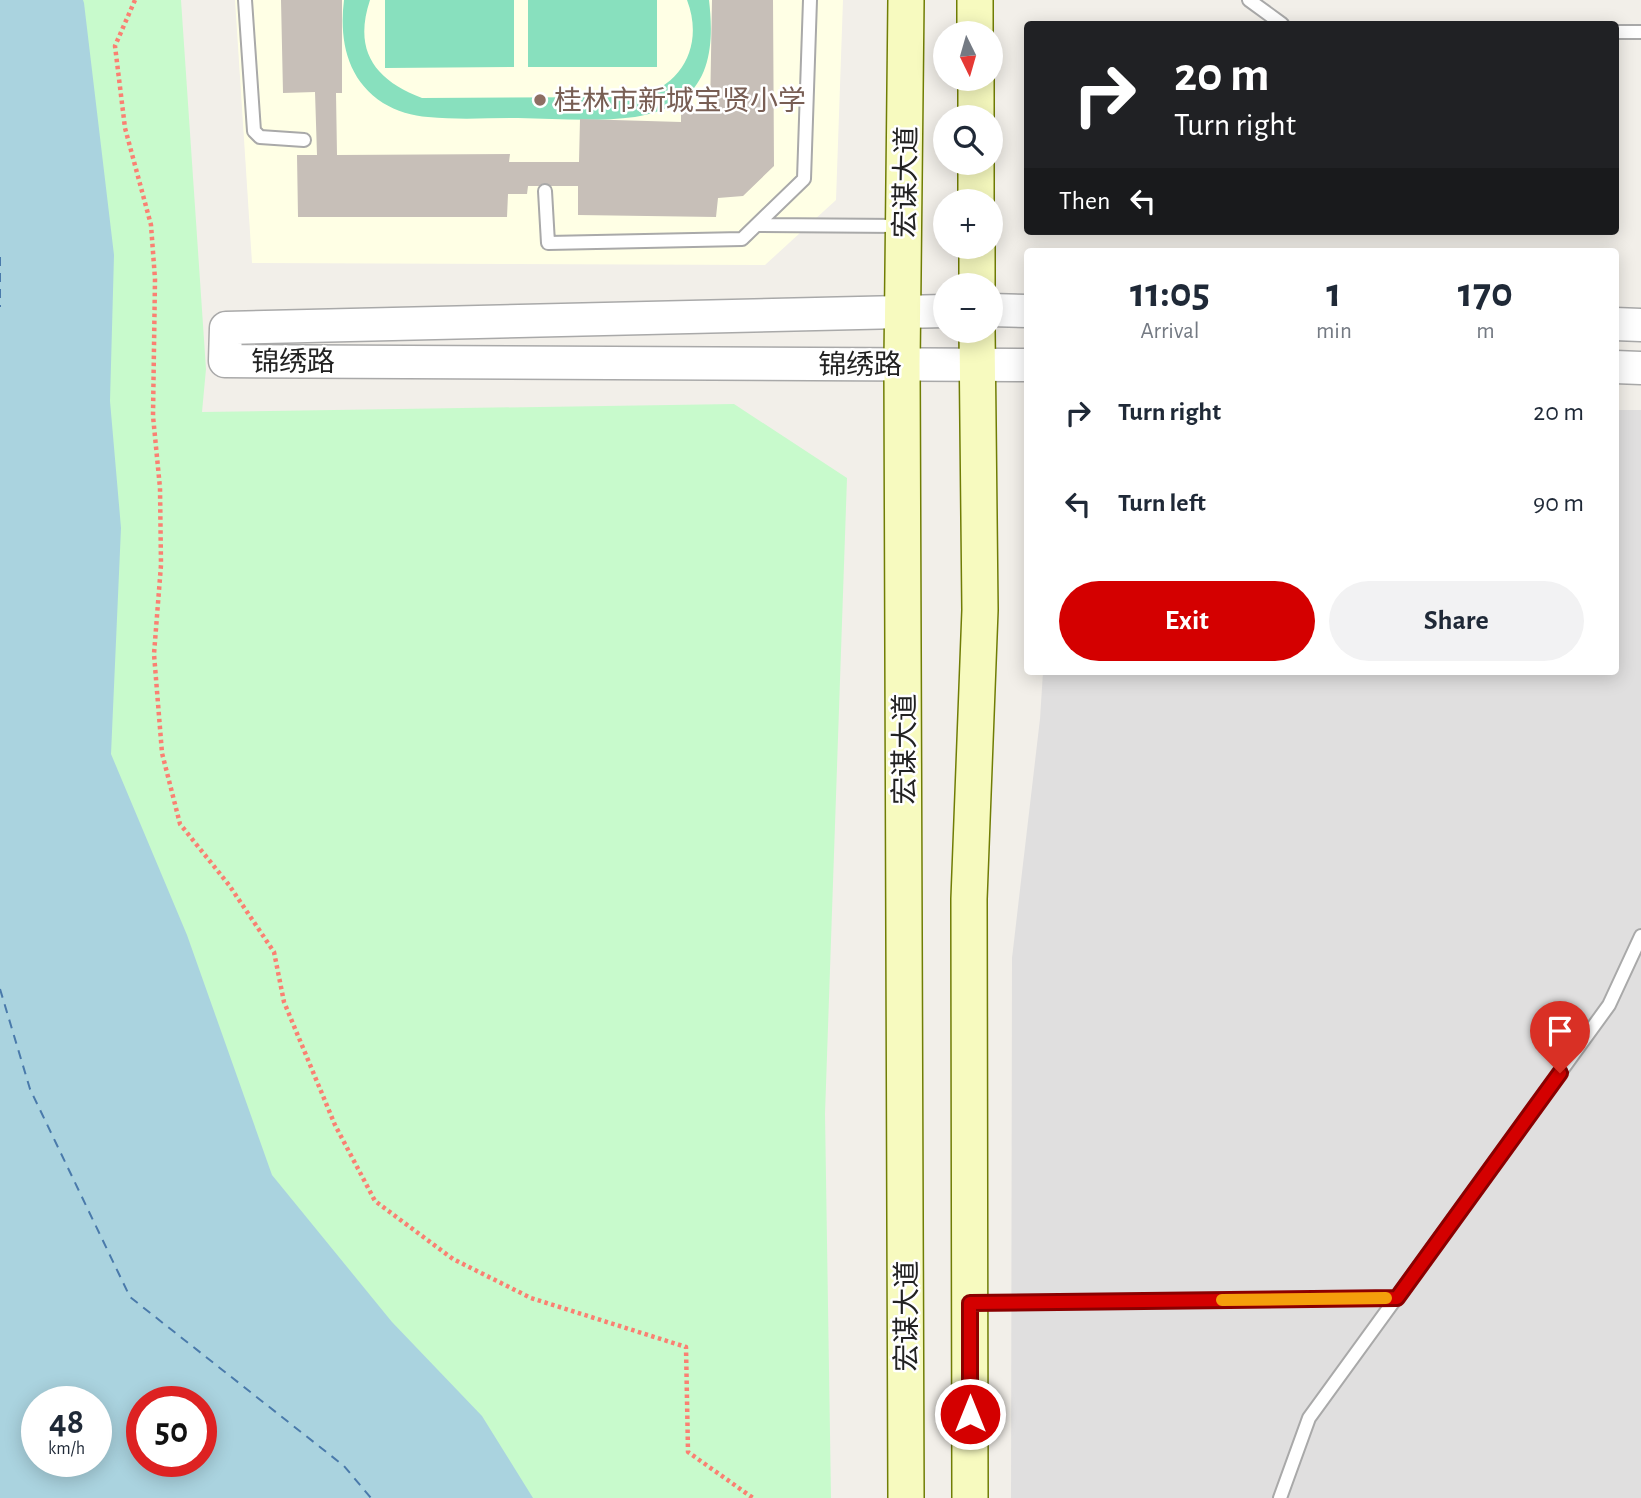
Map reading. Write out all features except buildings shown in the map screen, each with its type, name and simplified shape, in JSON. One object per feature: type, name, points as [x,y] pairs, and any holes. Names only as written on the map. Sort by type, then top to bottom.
[{"type":"main road","name":"宏谋大道","points":[[906,0],[902,364],[906,1498]]},
{"type":"main road","points":[[975,0],[975,21]]},
{"type":"main road","points":[[970,1498],[969,899],[980,610],[977,348]]},
{"type":"street","points":[[1003,310],[1024,311]]},
{"type":"street","name":"锦绣路","points":[[933,311],[226,328],[225,361],[902,364],[977,348],[1024,364]]},
{"type":"street","points":[[1619,324],[1641,325]]},
{"type":"street","points":[[1619,368],[1641,368]]},
{"type":"lane","points":[[245,0],[254,131],[260,137],[304,139]]},
{"type":"lane","points":[[545,191],[548,243],[742,239],[804,179],[810,0]]},
{"type":"lane","points":[[1249,0],[1278,21]]},
{"type":"lane","points":[[1619,32],[1641,32]]},
{"type":"lane","points":[[757,225],[904,226]]},
{"type":"lane","points":[[1280,1498],[1310,1418],[1609,1005],[1641,936]]},
{"type":"lane","points":[[970,1303],[1397,1298]]},
{"type":"path","points":[[135,0],[115,46],[125,128],[151,225],[155,279],[153,405],[160,488],[161,565],[154,654],[162,753],[180,824],[229,885],[274,952],[284,1002],[335,1125],[375,1201],[453,1259],[531,1298],[685,1347],[688,1452],[753,1498]]},
{"type":"shaded area","name":"桂林市新城宝贤小学","points":[[235,0],[843,0],[836,200],[765,265],[252,263]]},
{"type":"shaded area","points":[[1619,410],[1641,410],[1641,1498],[1011,1498],[1012,958],[1043,675],[1619,675]]},
{"type":"green space","points":[[0,0],[181,0],[206,369],[202,412],[734,404],[847,478],[825,1114],[831,1498],[0,1498]]},
{"type":"green space","points":[[344,0],[370,0],[364,34],[372,61],[380,73],[392,82],[422,98],[637,97],[667,83],[686,61],[693,32],[687,0],[709,0],[709,53],[701,78],[694,89],[679,102],[641,116],[592,120],[422,116],[388,106],[361,83],[348,58],[345,44]]},
{"type":"green space","points":[[385,0],[514,0],[514,67],[385,68]]},
{"type":"green space","points":[[528,0],[657,0],[657,67],[528,67]]},
{"type":"water","points":[[0,0],[83,0],[84,3],[114,255],[110,401],[121,528],[111,754],[187,935],[272,1175],[392,1322],[482,1416],[533,1498],[0,1498]]},
{"type":"ferry route","points":[[0,257],[0,307]]},
{"type":"ferry route","points":[[0,989],[30,1089],[130,1297],[344,1466],[371,1498]]},
{"type":"slow traffic","points":[[1222,1300],[1386,1298]]},
{"type":"place","name":"桂林市新城宝贤小学","points":[[540,100]]},
{"type":"route","points":[[970,1414],[970,1303],[1397,1298],[1560,1073]]}]
